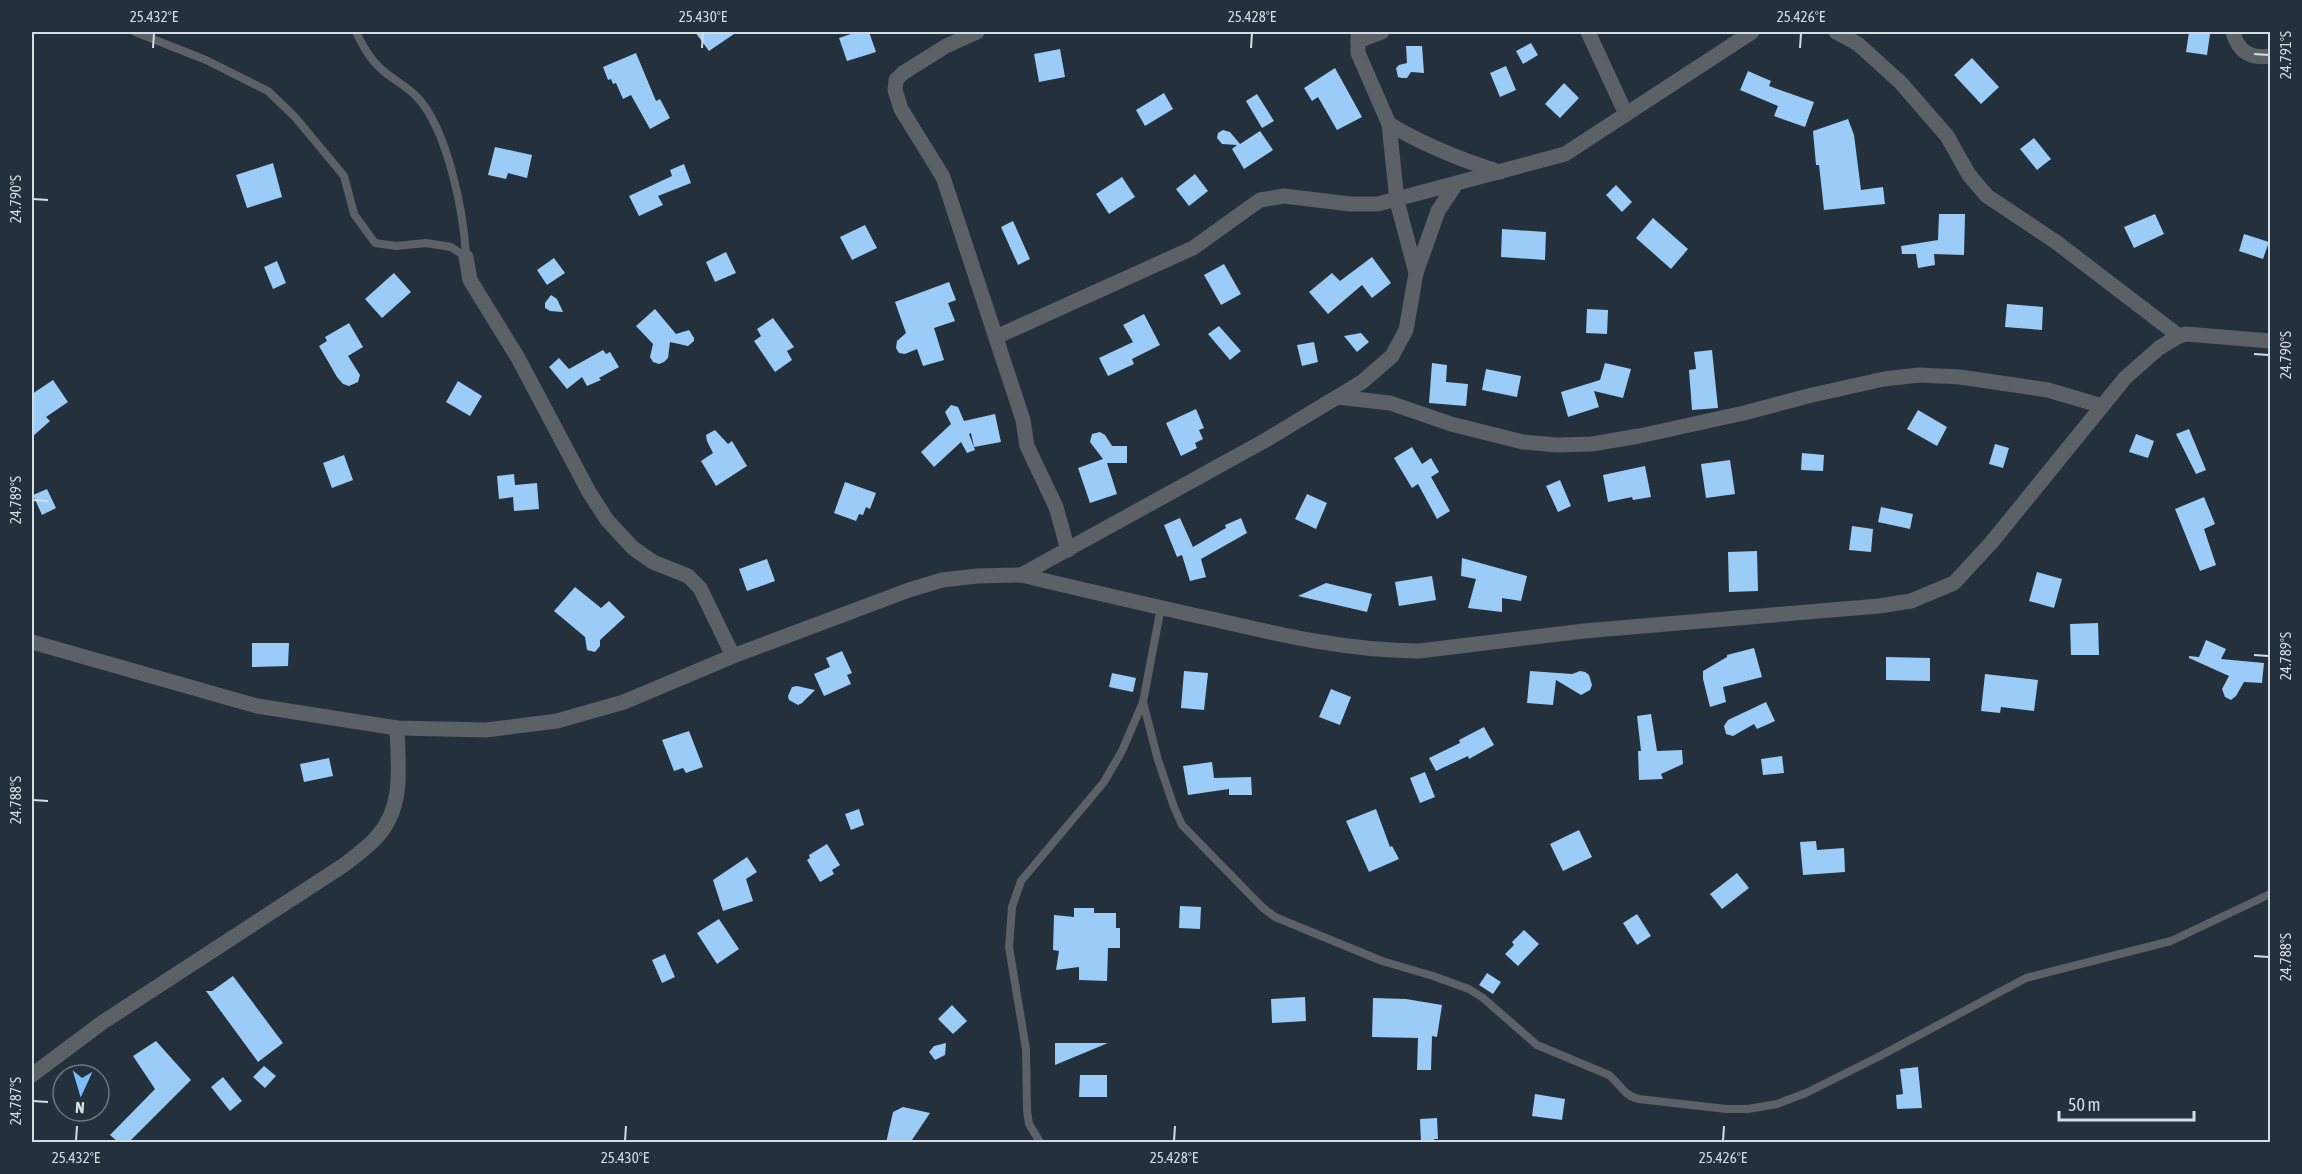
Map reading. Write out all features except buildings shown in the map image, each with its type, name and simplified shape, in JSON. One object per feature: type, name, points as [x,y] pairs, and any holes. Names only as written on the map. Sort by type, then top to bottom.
[{"type":"street","points":[[977,32],[946,46],[903,73],[896,80],[895,90],[901,109],[943,177],[1023,420],[1028,446],[1056,507],[1068,550]]},
{"type":"street","points":[[1382,32],[1358,36],[1358,53],[1389,124],[1396,201],[1416,273]]},
{"type":"street","points":[[1588,32],[1626,114]]},
{"type":"street","points":[[996,337],[1193,248],[1260,200],[1284,196],[1350,204],[1378,204],[1565,154],[1752,32]]},
{"type":"street","points":[[1836,32],[1856,38],[1901,83],[1939,127],[1962,159],[1969,175],[1988,196],[2056,242],[2179,336]]},
{"type":"street","points":[[2233,32],[2239,47],[2245,53],[2257,58],[2271,56]]},
{"type":"street","points":[[1389,124],[1414,138],[1471,163],[1500,172]]},
{"type":"street","points":[[1021,575],[1266,440],[1362,382],[1392,356],[1406,330],[1416,273],[1438,211],[1456,184]]},
{"type":"street","points":[[466,258],[470,280],[518,358],[588,492],[607,520],[633,548],[652,562],[688,576],[700,588],[733,656]]},
{"type":"street","points":[[32,642],[257,706],[397,728],[486,730],[557,721],[624,702],[733,656],[942,579],[1021,575],[1284,637],[1334,646],[1392,651],[1419,651],[1584,631],[1880,606],[1911,601],[1954,583],[1992,543],[2139,363],[2159,348],[2186,334],[2271,341]]},
{"type":"street","points":[[1337,397],[1372,399],[1451,424],[1523,442],[1556,445],[1592,444],[1639,436],[1884,379],[1919,375],[1960,377],[2048,390],[2102,406]]},
{"type":"street","points":[[32,1075],[103,1022],[344,865],[376,838],[391,819],[398,796],[397,728]]},
{"type":"lane","points":[[135,32],[206,60],[268,92],[295,117],[344,176],[354,214],[375,243],[396,246],[435,244],[451,247],[466,258]]},
{"type":"lane","points":[[356,32],[367,54],[382,70],[418,98],[432,119],[445,149],[465,227],[466,258]]},
{"type":"lane","points":[[1040,1143],[1029,1124],[1027,1111],[1026,1049],[1009,947],[1012,907],[1021,881],[1104,782],[1122,751],[1143,702],[1161,607]]},
{"type":"lane","points":[[1143,702],[1158,760],[1182,825],[1262,907],[1275,917],[1382,961],[1469,989],[1483,998],[1537,1045],[1609,1076],[1617,1082],[1625,1094],[1638,1099],[1726,1109],[1748,1109],[1777,1104],[1806,1094],[2026,978],[2171,941],[2271,894]]}]
